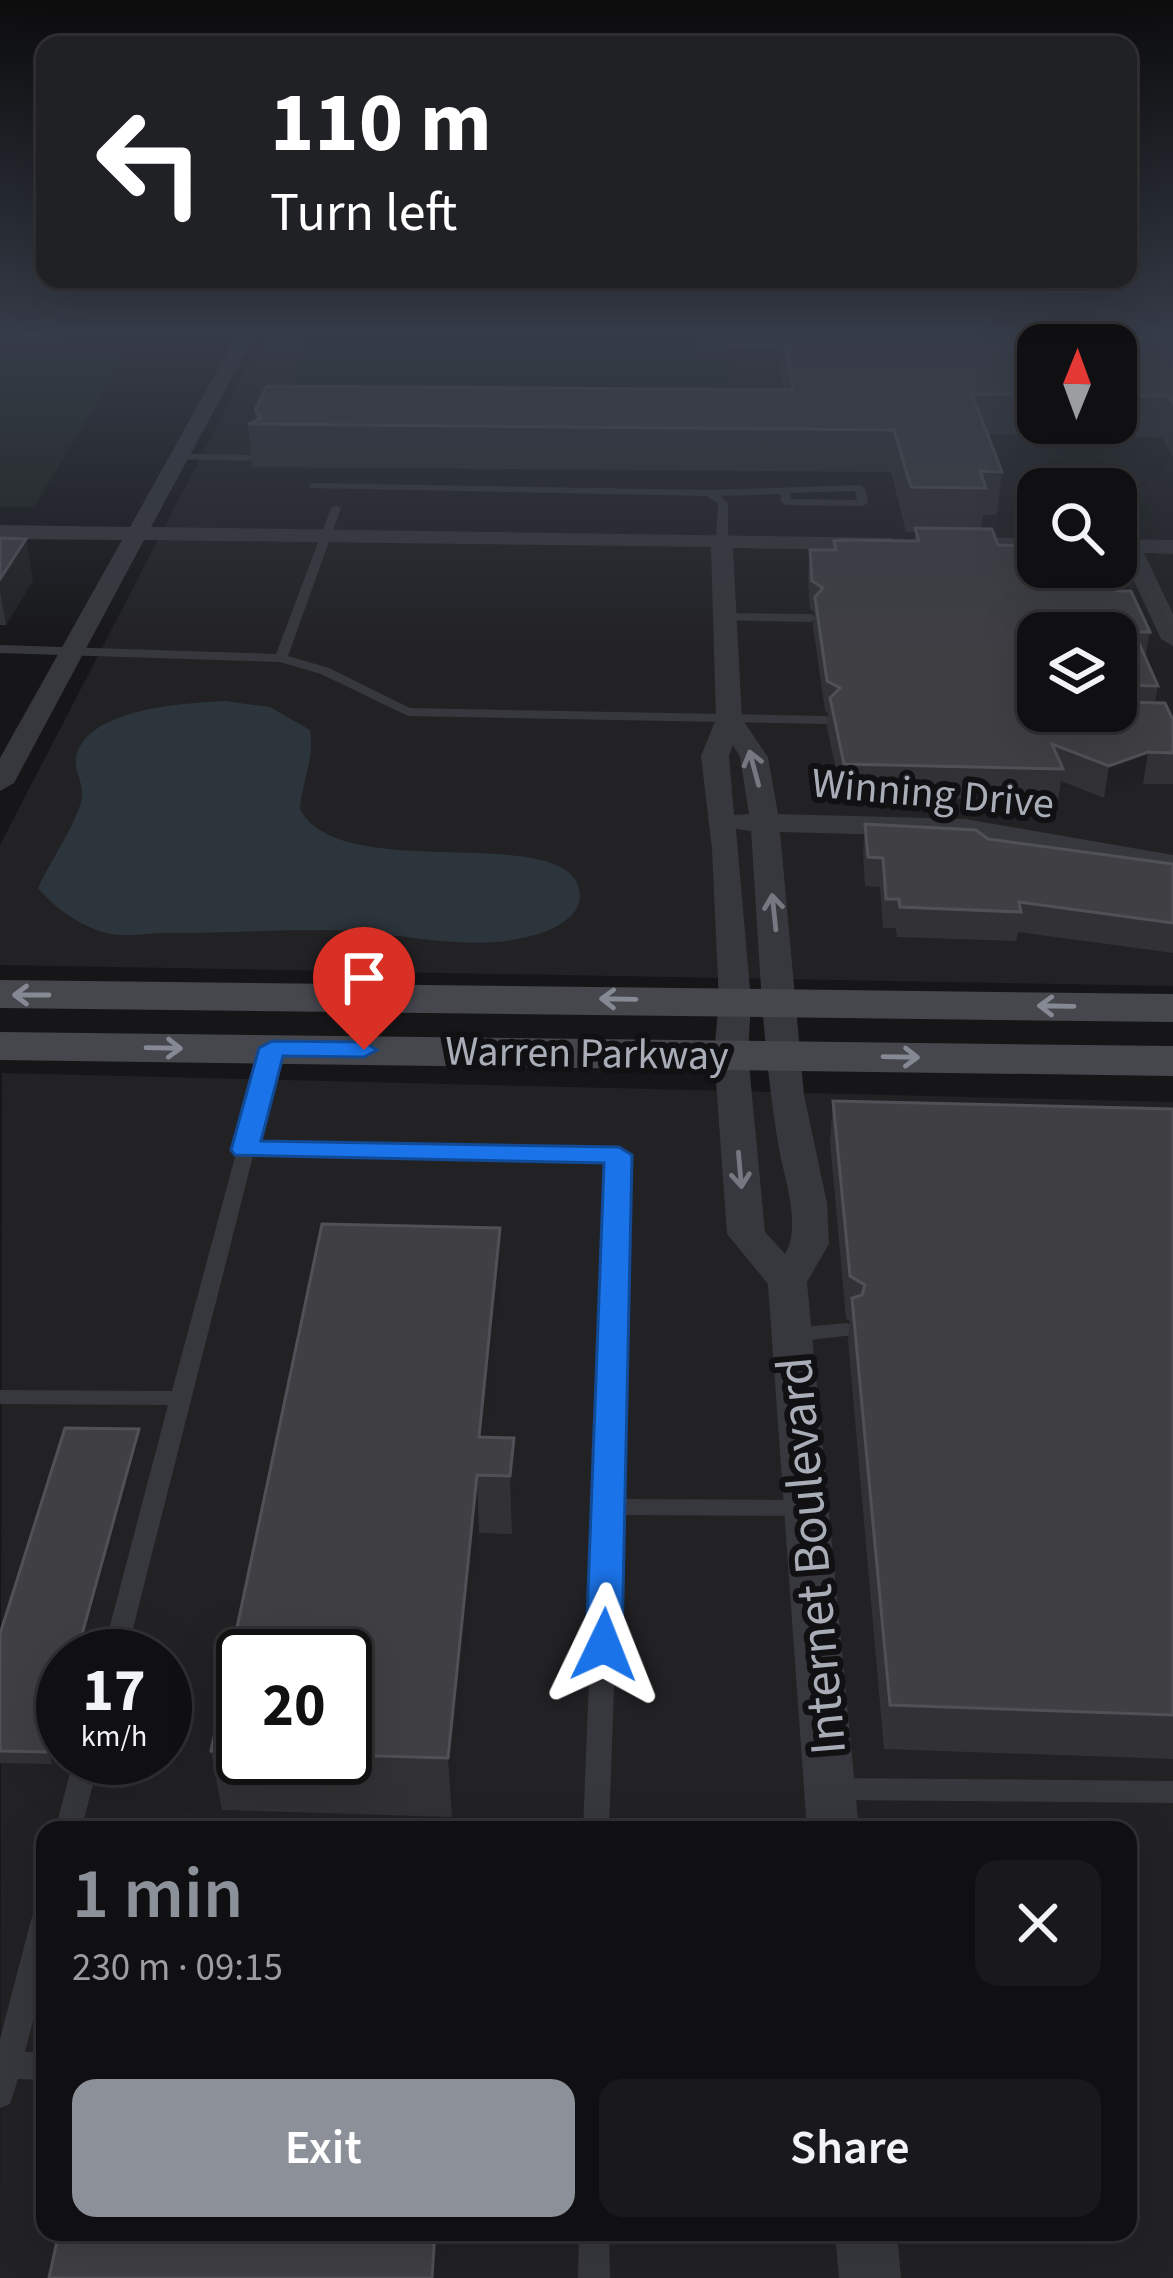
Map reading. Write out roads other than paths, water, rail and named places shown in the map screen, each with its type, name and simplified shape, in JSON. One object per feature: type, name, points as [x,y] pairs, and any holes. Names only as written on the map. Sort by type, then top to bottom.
[{"type":"main road","name":"Warren Parkway","points":[[0,994],[1173,1008]]},
{"type":"main road","name":"Warren Parkway","points":[[0,1046],[1158,1057]]},
{"type":"street","points":[[0,783],[187,443]]},
{"type":"street","points":[[0,532],[1017,545]]},
{"type":"street","points":[[722,541],[729,719],[716,756],[720,822],[728,849],[735,1001],[731,1054],[746,1234],[788,1282]]},
{"type":"street","points":[[1137,546],[1173,547]]},
{"type":"street","points":[[1137,573],[1173,639]]},
{"type":"street","name":"Internet Boulevard","points":[[729,719],[754,757],[765,822],[784,1055],[822,1204],[810,1244],[788,1282],[832,1809]]},
{"type":"street","name":"Winning Drive","points":[[720,822],[965,828],[1173,864]]},
{"type":"street","name":"Winning Drive","points":[[1138,857],[1173,854]]},
{"type":"street","points":[[867,2241],[870,2278]]},
{"type":"lane","points":[[179,458],[256,458]]},
{"type":"lane","points":[[314,486],[785,494]]},
{"type":"lane","points":[[784,487],[860,488],[863,503],[786,502],[785,494],[784,487]]},
{"type":"lane","points":[[710,493],[723,503],[722,541]]},
{"type":"lane","points":[[281,658],[336,508]]},
{"type":"lane","points":[[725,616],[812,618]]},
{"type":"lane","points":[[0,649],[281,658],[358,685],[379,701],[408,712],[826,721]]},
{"type":"lane","points":[[121,1629],[272,1048]]},
{"type":"lane","points":[[245,1150],[619,1155],[596,1821]]},
{"type":"lane","points":[[791,1336],[847,1330]]},
{"type":"lane","points":[[0,1397],[181,1398]]},
{"type":"lane","points":[[609,1507],[807,1508]]},
{"type":"lane","points":[[70,1821],[80,1785]]},
{"type":"lane","points":[[832,1809],[1173,1792]]},
{"type":"lane","points":[[3,2081],[36,1954]]},
{"type":"lane","points":[[3,2081],[36,2069]]},
{"type":"lane","points":[[594,2241],[594,2278]]}]
